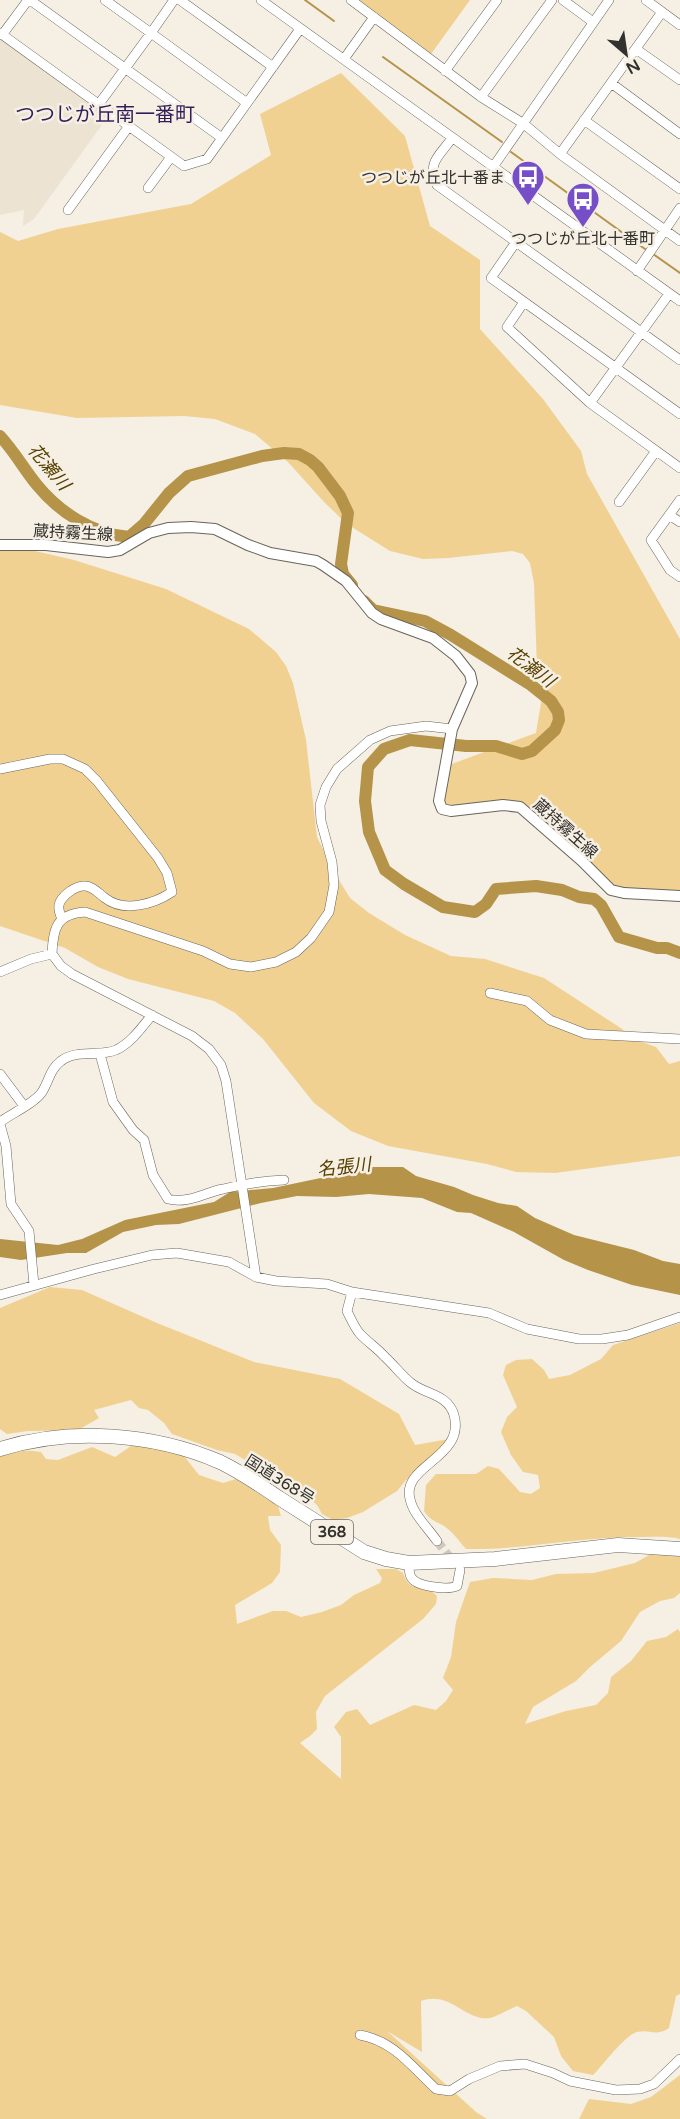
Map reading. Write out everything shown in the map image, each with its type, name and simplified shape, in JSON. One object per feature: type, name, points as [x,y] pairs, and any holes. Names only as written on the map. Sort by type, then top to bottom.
[{"type":"highway","name":"国道368号","points":[[0,1449],[78,1434],[151,1441],[187,1449],[245,1476],[364,1552],[409,1563],[495,1559],[618,1545],[680,1549]]},
{"type":"main road","name":"蔵持霧生線","points":[[0,545],[46,545],[108,552],[120,550],[149,533],[168,528],[191,527],[215,529],[270,553],[315,561],[346,581],[366,606],[381,620],[433,638],[464,664],[472,683],[451,733],[439,801],[442,809],[448,811],[503,805],[520,807],[582,861],[611,890],[624,893],[680,896]]},
{"type":"street","points":[[222,138],[29,0],[1,34],[184,165],[207,159],[300,29]]},
{"type":"street","points":[[105,0],[247,102]]},
{"type":"street","points":[[99,104],[174,0]]},
{"type":"street","points":[[180,0],[273,67]]},
{"type":"street","points":[[261,0],[680,302]]},
{"type":"street","points":[[351,0],[481,97],[524,124],[560,154],[680,242]]},
{"type":"street","points":[[445,71],[497,0]]},
{"type":"street","points":[[481,97],[552,0]]},
{"type":"street","points":[[564,0],[592,22]]},
{"type":"street","points":[[493,166],[609,0]]},
{"type":"street","points":[[646,0],[680,25]]},
{"type":"street","points":[[560,154],[662,12]]},
{"type":"street","points":[[344,59],[374,17]]},
{"type":"street","points":[[636,49],[680,80]]},
{"type":"street","points":[[611,83],[680,134]]},
{"type":"street","points":[[584,120],[680,189]]},
{"type":"street","points":[[68,210],[129,126]]},
{"type":"street","points":[[452,138],[433,165],[432,173],[437,185],[680,360]]},
{"type":"street","points":[[148,188],[171,157]]},
{"type":"street","points":[[637,271],[680,208]]},
{"type":"street","points":[[516,242],[491,278],[680,414]]},
{"type":"street","points":[[590,403],[669,294]]},
{"type":"street","points":[[524,302],[507,327],[590,403],[680,468]]},
{"type":"street","points":[[619,502],[656,451]]},
{"type":"street","points":[[680,500],[651,540],[670,570],[680,577]]},
{"type":"street","points":[[669,515],[680,522]]},
{"type":"street","points":[[256,1277],[232,1113],[221,1065],[208,1049],[192,1036],[72,974],[52,954],[53,931],[62,919],[74,913],[85,912],[203,951],[230,964],[251,967],[276,962],[296,952],[311,938],[329,912],[334,885],[332,862],[321,821],[320,806],[326,787],[337,769],[370,740],[390,730],[426,726],[451,733]]},
{"type":"street","points":[[0,770],[50,759],[63,759],[85,769],[146,841],[167,873],[172,892],[160,901],[135,906],[106,900],[92,888],[85,886],[77,888],[61,901],[59,907],[62,919]]},
{"type":"street","points":[[0,972],[31,959],[52,954]]},
{"type":"street","points":[[490,993],[527,1001],[550,1020],[586,1034],[680,1040]]},
{"type":"street","points":[[34,1285],[29,1231],[10,1204],[6,1146],[0,1123],[42,1093],[52,1070],[63,1059],[81,1054],[100,1054],[116,1050],[129,1041],[153,1015]]},
{"type":"street","points":[[100,1054],[113,1102],[133,1130],[144,1140],[153,1175],[168,1199],[181,1202],[220,1189],[259,1181],[284,1180]]},
{"type":"street","points":[[0,1074],[24,1106]]},
{"type":"street","points":[[0,1204],[10,1204]]},
{"type":"street","points":[[0,1295],[152,1255],[177,1253],[229,1262],[256,1277],[276,1281],[327,1284],[352,1292],[489,1313],[527,1329],[579,1339],[602,1339],[628,1335],[680,1317]]},
{"type":"street","points":[[352,1292],[347,1311],[360,1334],[412,1384],[446,1401],[453,1412],[456,1424],[451,1443],[420,1472],[410,1485],[409,1497],[413,1507],[437,1541]]},
{"type":"street","points":[[409,1563],[411,1577],[415,1582],[440,1588],[451,1589],[457,1586],[460,1570]]},
{"type":"street","points":[[360,2035],[383,2042],[402,2054],[436,2090],[450,2091],[469,2079],[500,2066],[525,2064],[570,2081],[616,2090],[640,2089],[654,2084],[680,2059]]},
{"type":"shaded area","points":[[356,0],[470,0],[431,54]]},
{"type":"shaded area","points":[[0,37],[109,115],[34,219],[23,226],[24,210],[0,215]]},
{"type":"shaded area","points":[[341,73],[405,136],[430,226],[480,260],[480,329],[543,399],[581,451],[587,474],[680,639],[680,893],[614,888],[521,804],[443,807],[449,765],[536,733],[542,697],[537,668],[534,583],[530,563],[523,554],[512,551],[423,559],[390,551],[347,524],[287,461],[255,434],[215,419],[184,416],[77,418],[0,405],[0,232],[18,241],[58,229],[191,204],[271,155],[260,114]]},
{"type":"shaded area","points":[[0,543],[74,560],[166,589],[249,629],[276,652],[286,666],[293,683],[306,740],[317,837],[350,898],[369,913],[405,935],[451,956],[485,959],[544,978],[642,1042],[656,1047],[669,1064],[680,1061],[680,1156],[555,1173],[516,1172],[487,1164],[388,1146],[351,1131],[314,1103],[263,1039],[235,1013],[214,1001],[128,979],[98,967],[65,948],[0,926]]},
{"type":"shaded area","points":[[373,1167],[403,1167],[416,1176],[498,1203],[517,1206],[535,1218],[574,1235],[680,1264],[680,1295],[632,1285],[588,1270],[471,1213],[457,1212],[422,1198],[369,1194],[336,1197],[297,1196],[261,1203],[179,1224],[156,1225],[123,1232],[86,1253],[67,1253],[21,1260],[0,1257],[0,1239],[58,1245],[82,1239],[125,1220],[214,1202],[230,1192],[273,1188]]},
{"type":"shaded area","points":[[50,1287],[82,1290],[254,1362],[340,1379],[399,1414],[415,1445],[449,1439],[397,1491],[363,1512],[333,1520],[322,1514],[317,1505],[304,1494],[290,1487],[279,1486],[262,1470],[235,1454],[172,1434],[164,1423],[148,1410],[139,1408],[131,1400],[94,1410],[99,1418],[78,1430],[28,1431],[7,1434],[0,1429],[0,1308]]},
{"type":"shaded area","points":[[680,1323],[680,1539],[621,1537],[466,1549],[450,1531],[426,1514],[424,1511],[426,1485],[436,1474],[476,1474],[488,1466],[499,1469],[520,1492],[531,1494],[540,1488],[538,1475],[523,1472],[511,1455],[501,1432],[507,1417],[517,1407],[503,1375],[506,1365],[516,1360],[532,1359],[544,1370],[549,1379],[570,1375],[601,1359],[613,1345]]},
{"type":"shaded area","points":[[150,1444],[184,1456],[199,1475],[223,1483],[236,1479],[278,1506],[281,1516],[268,1516],[270,1530],[281,1545],[280,1572],[272,1583],[235,1605],[237,1624],[273,1611],[286,1611],[301,1617],[341,1605],[354,1595],[380,1583],[382,1578],[376,1569],[396,1569],[403,1573],[410,1585],[429,1589],[437,1596],[436,1604],[423,1619],[325,1696],[316,1712],[317,1729],[300,1743],[341,1779],[341,1737],[334,1727],[346,1712],[357,1709],[370,1725],[414,1705],[436,1710],[446,1701],[453,1690],[443,1678],[451,1657],[456,1622],[470,1582],[493,1578],[532,1580],[556,1574],[594,1573],[635,1563],[651,1554],[680,1554],[680,1593],[674,1598],[660,1601],[640,1612],[621,1641],[576,1681],[533,1707],[525,1724],[566,1711],[596,1705],[608,1693],[611,1677],[631,1661],[647,1641],[666,1637],[678,1629],[680,1632],[680,1994],[676,1996],[669,2028],[660,2032],[642,2031],[632,2035],[593,2075],[573,2071],[561,2056],[554,2037],[526,2011],[517,2006],[490,2018],[481,2018],[441,2000],[421,2001],[422,2052],[387,2031],[476,2112],[487,2119],[0,2119],[0,1457],[15,1452],[30,1451],[41,1452],[46,1459],[58,1460],[92,1447],[115,1457],[131,1446]]},
{"type":"shaded area","points":[[680,2075],[680,2119],[579,2119],[589,2099],[631,2104],[651,2097]]},
{"type":"waterway","points":[[305,0],[334,21]]},
{"type":"waterway","points":[[383,57],[502,142]]},
{"type":"waterway","points":[[511,152],[645,249]]},
{"type":"waterway","points":[[653,254],[680,273]]},
{"type":"waterway","name":"花瀬川","points":[[0,436],[37,485],[56,505],[90,527],[129,537],[144,524],[169,493],[188,476],[262,456],[284,453],[299,454],[318,467],[340,496],[348,513],[341,564],[343,574],[352,585]]},
{"type":"waterway","name":"花瀬川","points":[[364,601],[373,610],[425,621],[451,635],[531,685],[551,701],[558,712],[559,720],[555,730],[532,751],[522,754],[496,746],[466,746],[410,740],[384,749],[368,767],[365,801],[369,832],[385,870],[443,907],[475,912],[486,904],[496,889],[536,886],[594,899],[601,905],[619,937],[680,953]]},
{"type":"tunnel","points":[[437,1541],[454,1563]]},
{"type":"place","name":"つつじが丘北十番ま","points":[[528,206]]},
{"type":"place","name":"つつじが丘北十番町","points":[[583,228]]},
{"type":"district","name":"つつじが丘南一番町","points":[[105,114]]},
{"type":"water label","name":"名張川","points":[[344,1167]]}]
